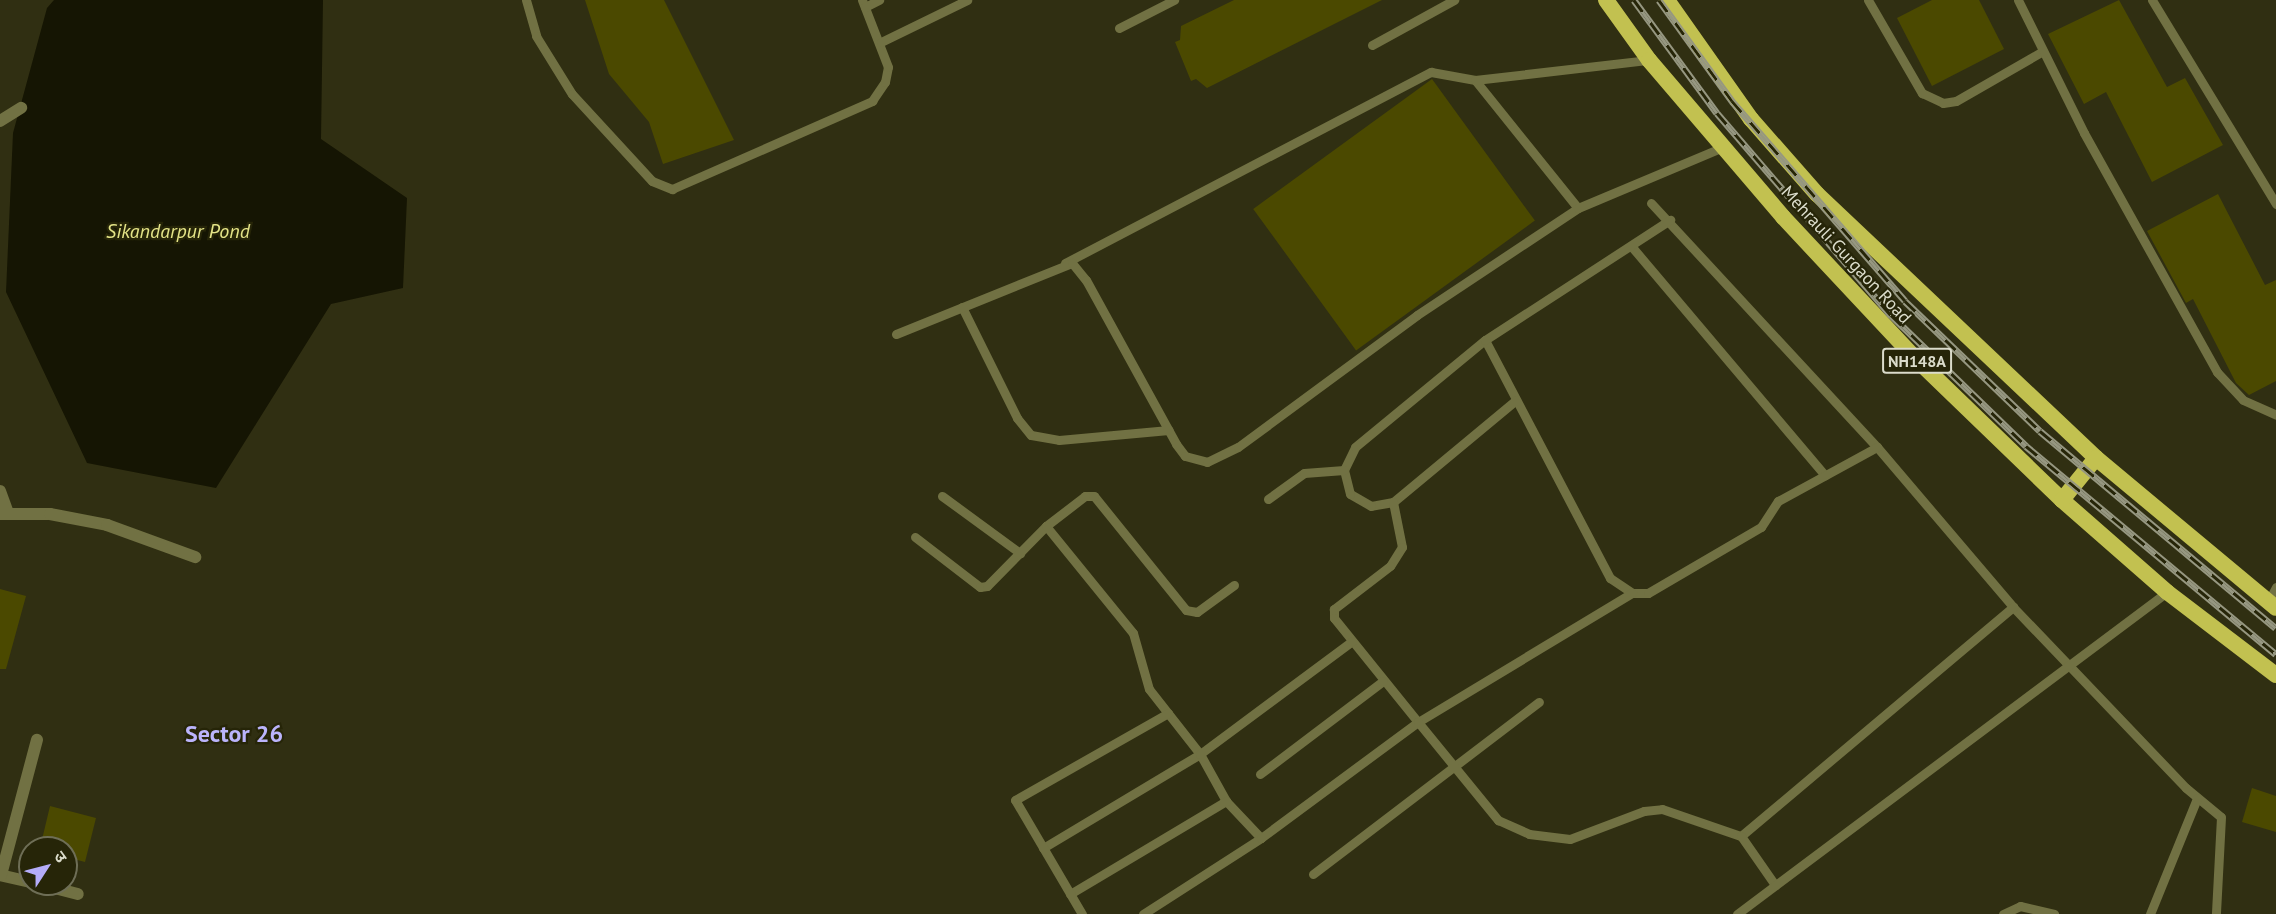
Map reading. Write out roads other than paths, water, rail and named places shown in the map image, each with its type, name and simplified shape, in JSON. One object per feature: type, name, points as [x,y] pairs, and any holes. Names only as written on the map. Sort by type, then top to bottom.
[{"type":"highway","name":"Mehrauli Gurgaon Road","points":[[1606,0],[1649,60],[1723,147],[1916,359],[2062,500],[2167,591],[2276,675]]},
{"type":"highway","name":"Mehrauli Gurgaon Road","points":[[1667,0],[1751,119],[1817,194],[2096,458],[2273,599]]},
{"type":"highway","points":[[2062,500],[2096,458]]},
{"type":"street","points":[[0,121],[21,108]]},
{"type":"street","points":[[0,491],[4,513],[50,514],[107,525],[195,556]]},
{"type":"street","points":[[18,879],[0,875],[37,740]]},
{"type":"lane","points":[[526,0],[536,36],[572,94],[652,181],[672,189],[872,101],[888,73],[881,42],[863,3],[879,0]]},
{"type":"lane","points":[[881,42],[967,0]]},
{"type":"lane","points":[[1119,28],[1174,0]]},
{"type":"lane","points":[[1372,45],[1454,0]]},
{"type":"lane","points":[[1868,0],[1922,93],[1943,103],[1956,101],[2043,51]]},
{"type":"lane","points":[[2018,0],[2043,51],[2217,372],[2243,400],[2276,415]]},
{"type":"lane","points":[[2152,0],[2276,204]]},
{"type":"lane","points":[[896,334],[1064,264],[1431,72],[1476,80],[1649,60]]},
{"type":"lane","points":[[1476,80],[1578,208]]},
{"type":"lane","points":[[1064,264],[1072,263],[1080,270],[1185,456],[1195,461],[1207,462],[1238,447],[1417,315],[1578,208],[1723,147]]},
{"type":"lane","points":[[1651,202],[1877,447],[2013,607],[2197,798],[2221,817],[2216,914]]},
{"type":"lane","points":[[1516,400],[1393,502],[1371,506],[1358,501],[1345,484],[1344,470],[1355,447],[1485,340],[1670,220]]},
{"type":"lane","points":[[1632,246],[1825,475]]},
{"type":"lane","points":[[962,307],[1017,418],[1031,435],[1059,440],[1169,430]]},
{"type":"lane","points":[[1485,340],[1610,578],[1632,593]]},
{"type":"lane","points":[[1143,914],[1261,838],[1418,722],[1632,593],[1648,593],[1761,527],[1778,501],[1877,447]]},
{"type":"lane","points":[[1268,499],[1304,473],[1344,470]]},
{"type":"lane","points":[[942,496],[1020,553]]},
{"type":"lane","points":[[915,537],[980,587],[1020,553],[1046,526],[1085,496],[1094,496],[1186,610],[1197,612],[1234,585]]},
{"type":"lane","points":[[1393,502],[1402,547],[1390,566],[1334,609],[1334,618],[1498,820],[1529,834],[1570,839],[1628,816],[1662,809],[1741,836],[1775,885]]},
{"type":"lane","points":[[1046,526],[1134,633],[1149,689],[1200,754],[1226,801],[1261,838]]},
{"type":"lane","points":[[1737,914],[2068,662],[2167,591]]},
{"type":"lane","points":[[1741,836],[2013,607]]},
{"type":"lane","points":[[1043,848],[1200,754],[1352,640]]},
{"type":"lane","points":[[1260,774],[1383,681]]},
{"type":"lane","points":[[1313,874],[1539,702]]},
{"type":"lane","points":[[1082,914],[1015,800],[1168,713]]},
{"type":"lane","points":[[2150,914],[2197,798]]},
{"type":"lane","points":[[1070,894],[1226,801]]},
{"type":"lane","points":[[2002,914],[2020,906],[2054,914]]},
{"type":"water","name":"Sikandarpur Pond","points":[[54,0],[323,0],[321,139],[407,198],[403,288],[331,304],[216,488],[87,463],[6,292],[13,133],[47,8]]},
{"type":"railway","points":[[1634,0],[1717,113],[1891,315],[2026,446],[2276,654]]},
{"type":"railway","points":[[1659,0],[1732,101],[1905,301],[2040,431],[2276,628]]},
{"type":"district","name":"Sector 26","points":[[234,734]]}]
